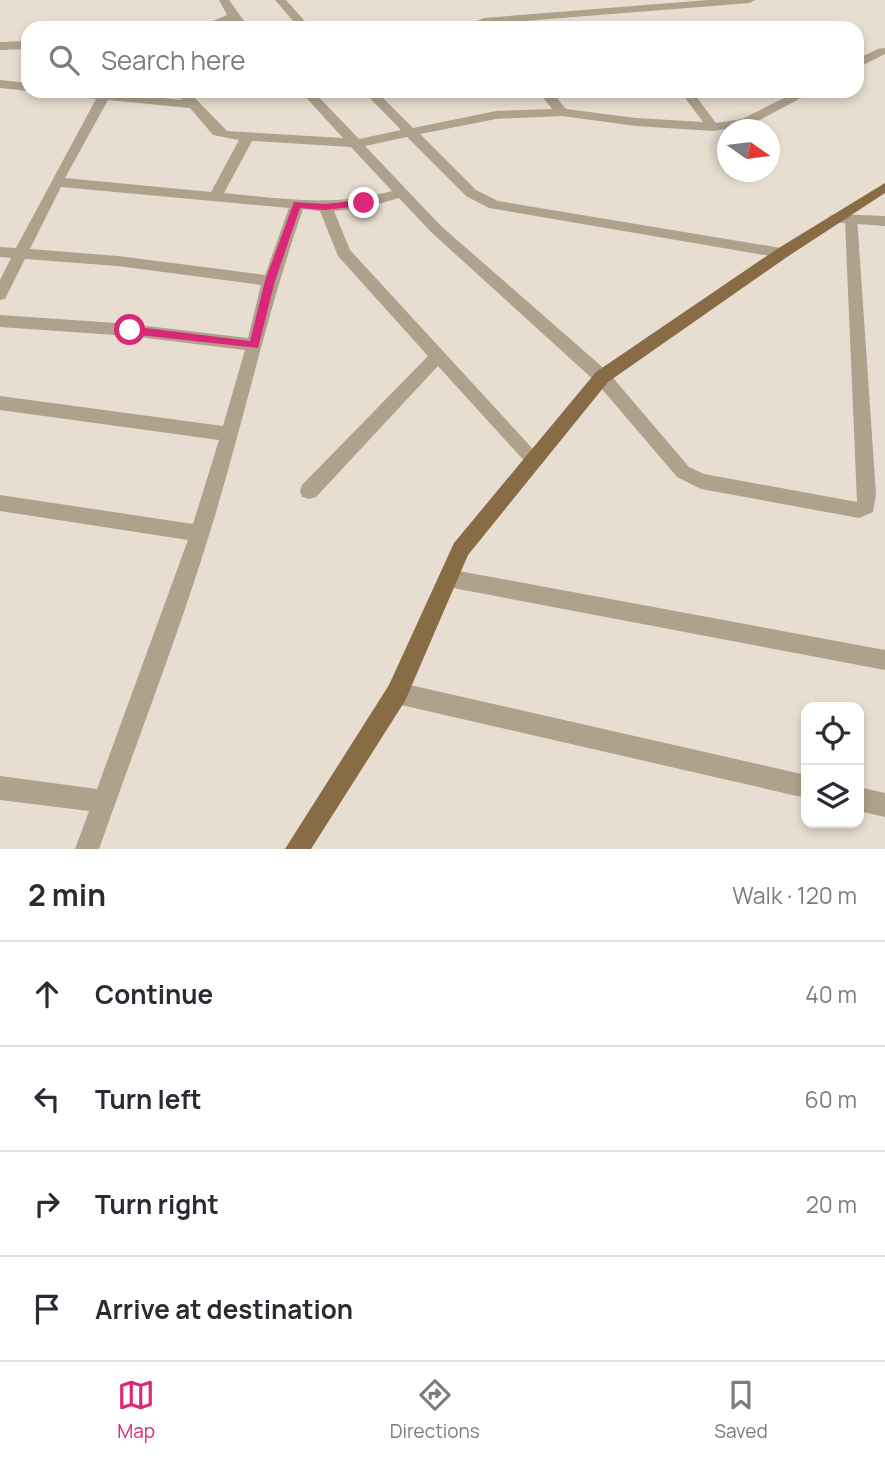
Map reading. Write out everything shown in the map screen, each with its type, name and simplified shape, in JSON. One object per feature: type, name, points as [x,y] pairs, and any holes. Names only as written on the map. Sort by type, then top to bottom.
[{"type":"main road","points":[[297,849],[397,694],[461,549],[602,377],[782,253],[844,220],[885,187]]},
{"type":"street","points":[[224,0],[237,21]]},
{"type":"street","points":[[280,0],[299,21]]},
{"type":"street","points":[[621,0],[631,15]]},
{"type":"street","points":[[484,21],[631,15],[750,0]]},
{"type":"street","points":[[222,21],[233,17]]},
{"type":"street","points":[[2,49],[21,46]]},
{"type":"street","points":[[864,60],[882,51]]},
{"type":"street","points":[[0,84],[21,86]]},
{"type":"street","points":[[0,295],[56,182],[102,98]]},
{"type":"street","points":[[114,98],[193,105]]},
{"type":"street","points":[[187,98],[218,132],[247,138],[358,144],[496,115],[562,112],[648,123],[713,127],[745,122],[793,98]]},
{"type":"street","points":[[313,98],[436,229],[602,377],[683,471],[701,481],[849,509],[859,510],[866,506],[844,220],[885,221]]},
{"type":"street","points":[[376,98],[471,192],[494,205],[782,253]]},
{"type":"street","points":[[550,98],[562,112]]},
{"type":"street","points":[[691,98],[713,127]]},
{"type":"street","points":[[216,196],[247,138]]},
{"type":"street","points":[[56,182],[325,207],[364,203],[401,192]]},
{"type":"street","points":[[87,849],[200,533],[270,281],[297,205]]},
{"type":"street","points":[[325,207],[343,252],[534,460]]},
{"type":"street","points":[[0,252],[118,261],[270,281]]},
{"type":"street","points":[[0,321],[130,330],[254,345]]},
{"type":"street","points":[[309,492],[439,355]]},
{"type":"street","points":[[0,403],[228,435]]},
{"type":"street","points":[[0,503],[200,533]]},
{"type":"street","points":[[448,578],[885,660]]},
{"type":"street","points":[[397,694],[801,786]]},
{"type":"street","points":[[0,789],[104,802]]},
{"type":"street","points":[[864,800],[885,805]]},
{"type":"route","points":[[130,330],[254,345],[270,281],[297,205],[325,207],[364,203]]}]
